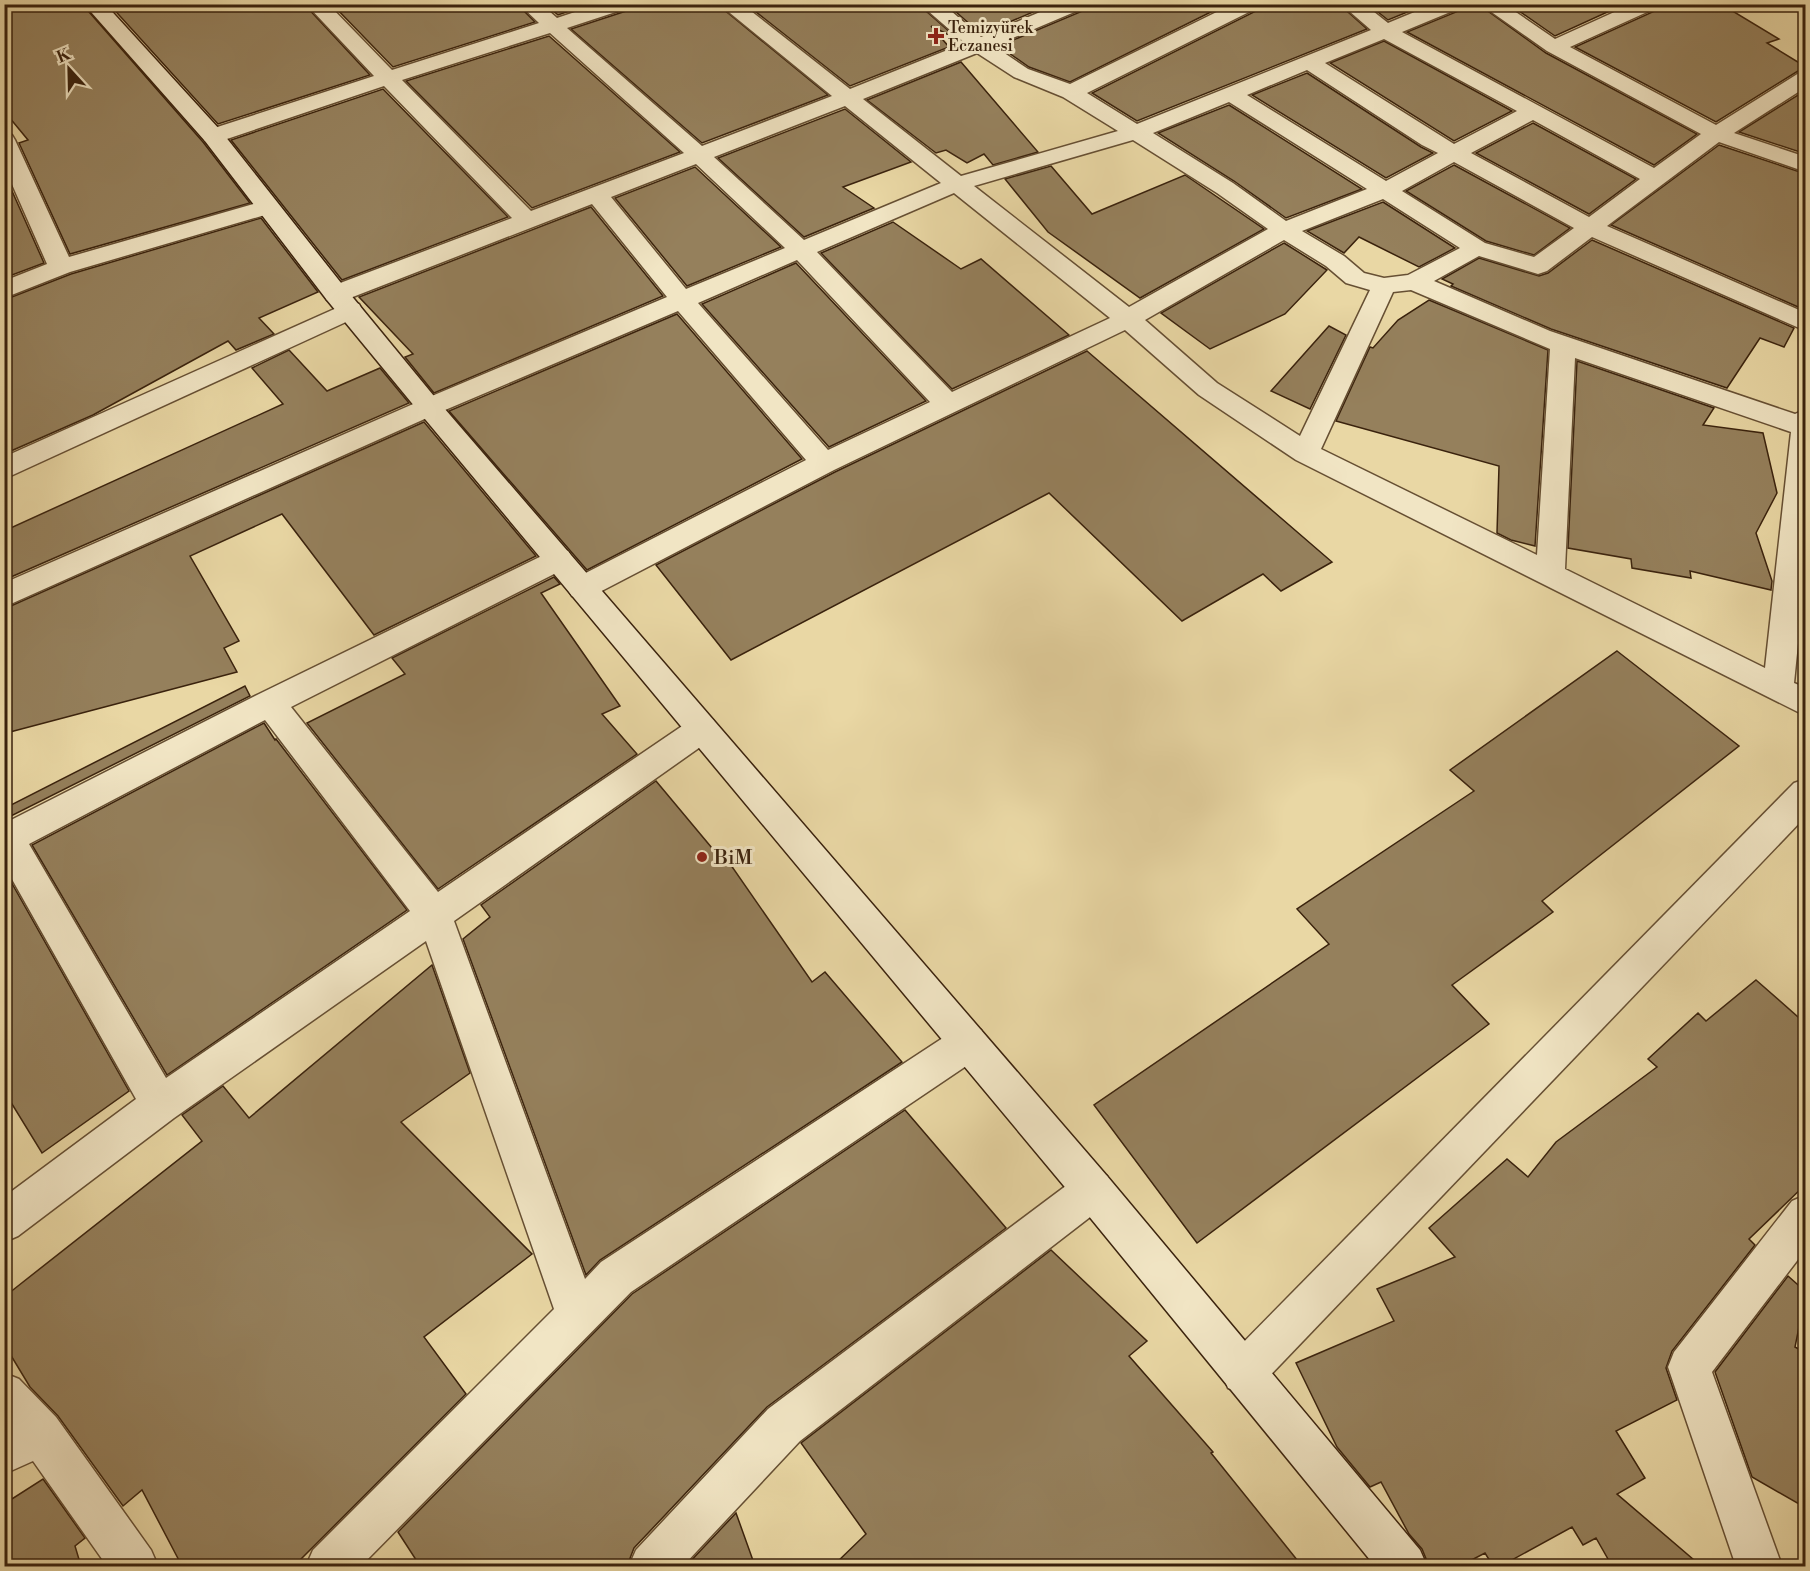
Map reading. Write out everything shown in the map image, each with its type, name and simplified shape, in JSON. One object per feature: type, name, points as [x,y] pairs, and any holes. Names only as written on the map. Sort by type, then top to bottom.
[{"type":"street","points":[[94,4],[213,136],[267,207],[429,407],[1093,1190],[1404,1566]]},
{"type":"street","points":[[316,4],[527,220]]},
{"type":"street","points":[[529,4],[698,154],[801,250],[946,403]]},
{"type":"street","points":[[213,136],[621,4]]},
{"type":"street","points":[[729,4],[1128,319],[1208,389],[1306,453],[1806,703]]},
{"type":"street","points":[[930,4],[980,46],[1021,74],[1071,92],[1225,188],[1284,230],[1335,261],[1355,278],[1384,286],[1414,282],[1477,248]]},
{"type":"street","points":[[4,469],[343,302],[527,220],[850,98],[1077,4]]},
{"type":"street","points":[[1071,92],[1250,4]]},
{"type":"street","points":[[1351,4],[1385,31],[1656,178]]},
{"type":"street","points":[[4,596],[429,407],[957,184],[1134,133],[1453,4]]},
{"type":"street","points":[[1490,4],[1554,47],[1717,134],[1806,165]]},
{"type":"street","points":[[1554,47],[1649,4]]},
{"type":"street","points":[[1310,63],[1430,140],[1590,227],[1806,323]]},
{"type":"street","points":[[1232,95],[1477,248],[1538,266],[1717,134],[1806,77]]},
{"type":"street","points":[[582,588],[824,463],[946,403],[1128,319],[1284,230],[1386,190],[1533,111]]},
{"type":"street","points":[[4,140],[61,267]]},
{"type":"street","points":[[596,194],[682,300],[824,463]]},
{"type":"street","points":[[4,290],[61,267],[267,207]]},
{"type":"street","points":[[1414,282],[1563,344],[1804,422],[1778,689]]},
{"type":"street","points":[[1306,453],[1384,286]]},
{"type":"street","points":[[1550,575],[1563,344]]},
{"type":"street","points":[[160,1105],[6,837],[558,559]]},
{"type":"street","points":[[270,703],[435,916],[577,1315]]},
{"type":"street","points":[[4,1222],[160,1105],[702,729]]},
{"type":"street","points":[[1243,1373],[1806,793]]},
{"type":"street","points":[[328,1566],[616,1277],[968,1043]]},
{"type":"street","points":[[652,1566],[784,1425],[1093,1190]]},
{"type":"street","points":[[1759,1566],[1689,1367],[1806,1215]]},
{"type":"street","points":[[4,1394],[22,1443],[135,1566]]},
{"type":"building","points":[[4,4],[82,4],[203,142],[250,203],[70,254],[19,143],[28,140],[4,111]]},
{"type":"building","points":[[109,4],[304,4],[370,75],[218,124]]},
{"type":"building","points":[[332,4],[517,4],[535,22],[393,67]]},
{"type":"building","points":[[545,4],[590,4],[558,15]]},
{"type":"building","points":[[633,4],[717,4],[828,95],[702,143],[571,29],[629,10]]},
{"type":"building","points":[[746,4],[918,4],[959,40],[931,26],[949,47],[850,86]]},
{"type":"building","points":[[947,4],[1052,4],[981,34]]},
{"type":"building","points":[[1089,4],[1227,4],[1070,82],[1029,67],[999,46],[1085,10]]},
{"type":"building","points":[[1262,4],[1339,4],[1367,29],[1137,121],[1092,93],[1258,10]]},
{"type":"building","points":[[1368,4],[1427,4],[1388,20]]},
{"type":"building","points":[[1465,4],[1478,4],[1546,53],[1697,134],[1654,165],[1407,32],[1461,10]]},
{"type":"building","points":[[1509,4],[1625,4],[1555,36]]},
{"type":"building","points":[[1661,4],[1721,4],[1779,39],[1767,43],[1806,69],[1798,71],[1716,122],[1575,47],[1657,10]]},
{"type":"building","points":[[549,36],[680,152],[532,208],[406,81]]},
{"type":"building","points":[[1384,41],[1512,111],[1454,141],[1330,63]]},
{"type":"building","points":[[961,62],[1038,152],[993,165],[984,154],[967,163],[946,150],[936,153],[867,100]]},
{"type":"building","points":[[1307,73],[1433,153],[1386,178],[1252,95]]},
{"type":"building","points":[[383,89],[508,217],[342,280],[231,140]]},
{"type":"building","points":[[1806,90],[1806,154],[1739,132]]},
{"type":"building","points":[[1229,105],[1362,189],[1286,218],[1234,181],[1158,133]]},
{"type":"building","points":[[845,109],[911,162],[843,187],[874,208],[804,237],[718,158]]},
{"type":"building","points":[[1533,123],[1636,179],[1589,214],[1476,153]]},
{"type":"building","points":[[1719,145],[1806,174],[1805,310],[1611,225]]},
{"type":"building","points":[[1454,165],[1570,228],[1534,255],[1486,241],[1406,191]]},
{"type":"building","points":[[1051,166],[1092,214],[1185,175],[1264,229],[1140,298],[1048,232],[1005,179]]},
{"type":"building","points":[[695,167],[781,247],[687,286],[615,198]]},
{"type":"building","points":[[4,173],[44,263],[4,278]]},
{"type":"building","points":[[1383,202],[1455,248],[1419,267],[1359,237],[1344,253],[1307,231]]},
{"type":"building","points":[[591,207],[663,296],[434,393],[405,357],[413,354],[359,297]]},
{"type":"building","points":[[261,218],[318,292],[259,318],[274,334],[236,350],[228,341],[93,415],[4,454],[4,300],[71,274]]},
{"type":"building","points":[[893,222],[961,269],[981,259],[1069,335],[952,389],[821,253]]},
{"type":"building","points":[[1592,240],[1794,328],[1784,347],[1760,338],[1727,388],[1551,329],[1451,286],[1453,284],[1442,279],[1479,258],[1539,276],[1548,273]]},
{"type":"building","points":[[1284,243],[1327,270],[1285,314],[1210,349],[1161,313]]},
{"type":"building","points":[[796,263],[926,401],[829,447],[702,304]]},
{"type":"building","points":[[1429,300],[1548,350],[1535,546],[1511,540],[1497,533],[1499,466],[1336,421],[1370,347],[1373,348],[1398,320]]},
{"type":"building","points":[[677,314],[802,459],[587,570],[449,411]]},
{"type":"building","points":[[1329,326],[1346,335],[1310,409],[1271,391]]},
{"type":"building","points":[[289,350],[327,391],[380,368],[409,403],[4,580],[4,531],[283,404],[252,368]]},
{"type":"building","points":[[1087,351],[1332,562],[1281,591],[1263,574],[1182,621],[1049,493],[731,660],[656,565],[835,472]]},
{"type":"building","points":[[1577,361],[1714,408],[1703,425],[1763,433],[1777,493],[1756,533],[1772,581],[1771,590],[1690,571],[1691,578],[1632,568],[1631,559],[1568,548]]},
{"type":"building","points":[[424,422],[536,556],[374,635],[282,514],[190,556],[239,641],[224,648],[237,672],[10,732],[11,677],[4,679],[4,609]]},
{"type":"building","points":[[554,577],[560,584],[541,593],[620,706],[602,714],[637,754],[438,889],[307,723],[405,674],[392,658]]},
{"type":"building","points":[[1617,651],[1739,746],[1542,901],[1553,912],[1452,985],[1489,1024],[1197,1243],[1094,1105],[1329,944],[1297,909],[1474,791],[1450,770]]},
{"type":"building","points":[[245,686],[250,696],[9,817],[5,808]]},
{"type":"building","points":[[264,723],[407,910],[167,1075],[32,845]]},
{"type":"building","points":[[656,781],[722,860],[726,858],[812,982],[825,972],[902,1062],[600,1260],[586,1275],[463,939],[490,917],[481,905]]},
{"type":"building","points":[[10,880],[129,1091],[42,1153],[4,1091],[4,883]]},
{"type":"building","points":[[432,965],[470,1073],[401,1122],[532,1254],[424,1337],[466,1394],[294,1566],[182,1566],[142,1490],[123,1506],[58,1416],[30,1387],[4,1344],[4,1297],[202,1141],[182,1115],[223,1086],[249,1118]]},
{"type":"building","points":[[1756,980],[1806,1024],[1806,1184],[1749,1239],[1755,1245],[1672,1351],[1666,1368],[1677,1400],[1616,1431],[1645,1478],[1617,1494],[1701,1566],[1612,1566],[1596,1538],[1583,1545],[1572,1527],[1501,1566],[1493,1566],[1485,1553],[1460,1566],[1429,1566],[1422,1549],[1409,1534],[1381,1482],[1370,1487],[1337,1447],[1296,1363],[1394,1321],[1377,1289],[1455,1257],[1429,1228],[1507,1159],[1528,1177],[1556,1142],[1657,1067],[1648,1059],[1698,1013],[1706,1021]]},
{"type":"building","points":[[905,1110],[1006,1228],[767,1407],[634,1548],[627,1566],[420,1566],[398,1532],[632,1294]]},
{"type":"building","points":[[1051,1250],[1147,1341],[1129,1356],[1213,1452],[1211,1453],[1302,1566],[833,1566],[866,1534],[801,1443]]},
{"type":"building","points":[[1788,1276],[1806,1292],[1795,1347],[1806,1353],[1806,1508],[1752,1477],[1715,1372]]},
{"type":"building","points":[[43,1479],[85,1538],[75,1546],[81,1566],[4,1566],[4,1504]]},
{"type":"building","points":[[736,1513],[755,1566],[686,1566]]},
{"type":"place","name":"Temizyürek Eczanesi","points":[[936,36]]},
{"type":"place","name":"BiM","points":[[702,857]]}]
